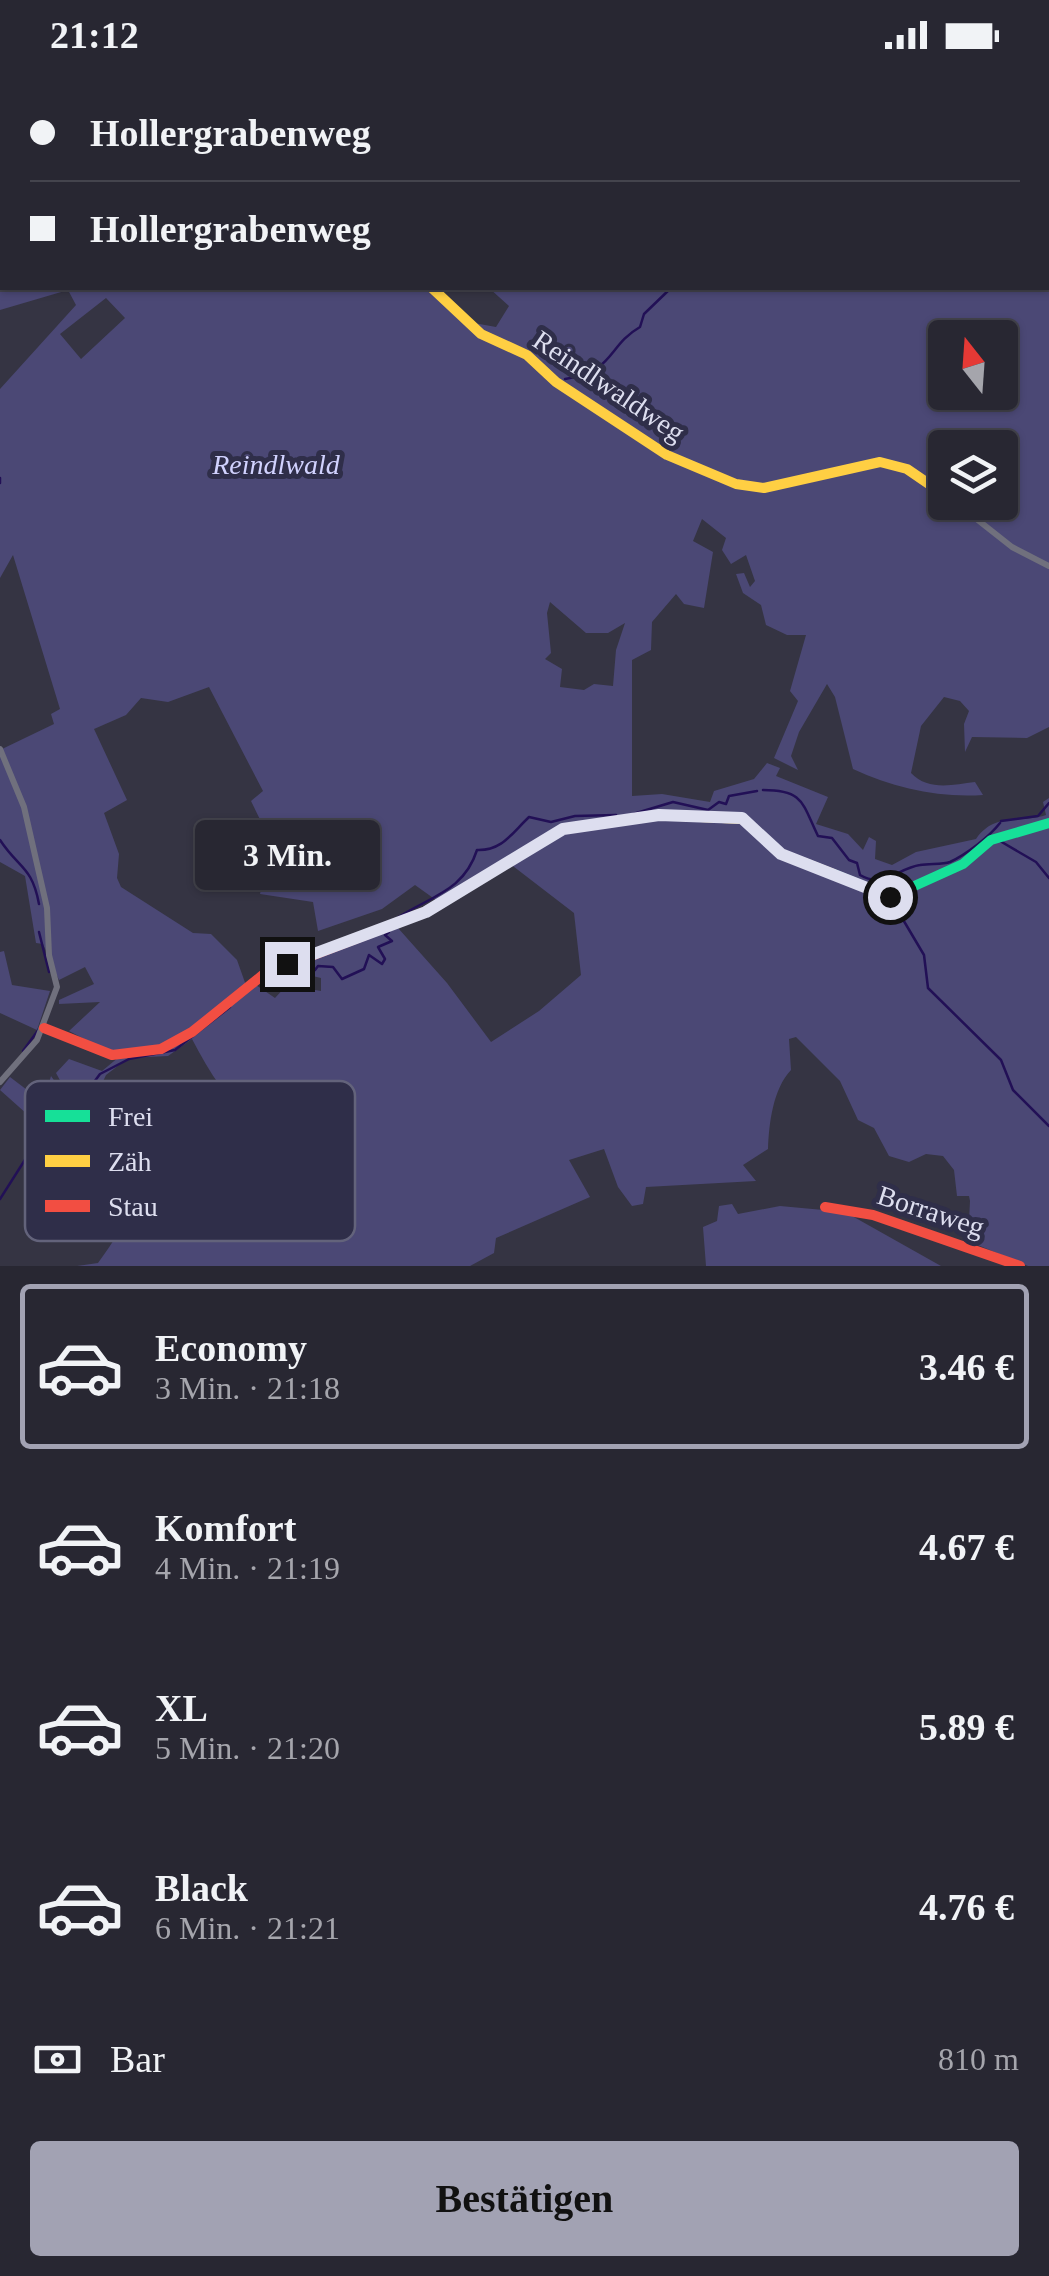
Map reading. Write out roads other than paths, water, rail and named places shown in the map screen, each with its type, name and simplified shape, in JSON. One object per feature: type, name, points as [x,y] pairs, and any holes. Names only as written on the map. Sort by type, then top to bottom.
[{"type":"street","name":"Reindlwaldweg","points":[[434,290],[482,334],[518,350],[556,382],[667,455],[736,484],[764,488],[880,462],[907,469],[928,483]]},
{"type":"street","points":[[978,520],[1012,547],[1049,566]]},
{"type":"street","points":[[0,749],[24,807],[47,908],[49,956],[57,988],[44,1028],[0,1082]]},
{"type":"street","points":[[44,1028],[112,1056],[161,1049],[192,1032],[264,974],[390,928],[483,881],[541,838],[591,824],[659,815],[742,818],[781,854],[890,897],[964,864],[991,840],[1049,824]]},
{"type":"street","name":"Borraweg","points":[[826,1208],[874,1214],[1020,1266]]},
{"type":"waterway","points":[[565,379],[581,376],[602,364],[640,327],[644,314],[669,290]]},
{"type":"waterway","points":[[0,478],[0,483]]},
{"type":"waterway","points":[[763,790],[794,796],[818,836],[832,838],[849,860],[857,863],[860,875],[876,880],[924,864],[950,862],[977,845],[1000,823]]},
{"type":"waterway","points":[[633,814],[673,802],[708,810],[719,802],[726,804],[729,796],[757,791]]},
{"type":"waterway","points":[[1001,821],[1038,816],[1049,803]]},
{"type":"waterway","points":[[397,918],[455,884],[477,850],[500,844],[529,817],[551,822],[575,816],[616,815]]},
{"type":"waterway","points":[[0,840],[29,875],[39,904]]},
{"type":"waterway","points":[[1000,841],[1036,862],[1049,878]]},
{"type":"waterway","points":[[892,901],[924,955],[928,988],[1001,1060],[1013,1090],[1049,1126]]},
{"type":"waterway","points":[[39,932],[49,972]]},
{"type":"waterway","points":[[263,980],[303,967],[315,970],[318,966],[333,967],[342,979],[364,969],[369,955],[382,964],[385,959],[378,947],[392,941],[385,935],[389,932]]},
{"type":"waterway","points":[[95,1081],[100,1074],[129,1059],[175,1050],[230,1007]]},
{"type":"waterway","points":[[23,1051],[39,1029]]},
{"type":"waterway","points":[[0,1199],[25,1160]]},
{"type":"park label","name":"Reindlwald","points":[[276,464]]}]
